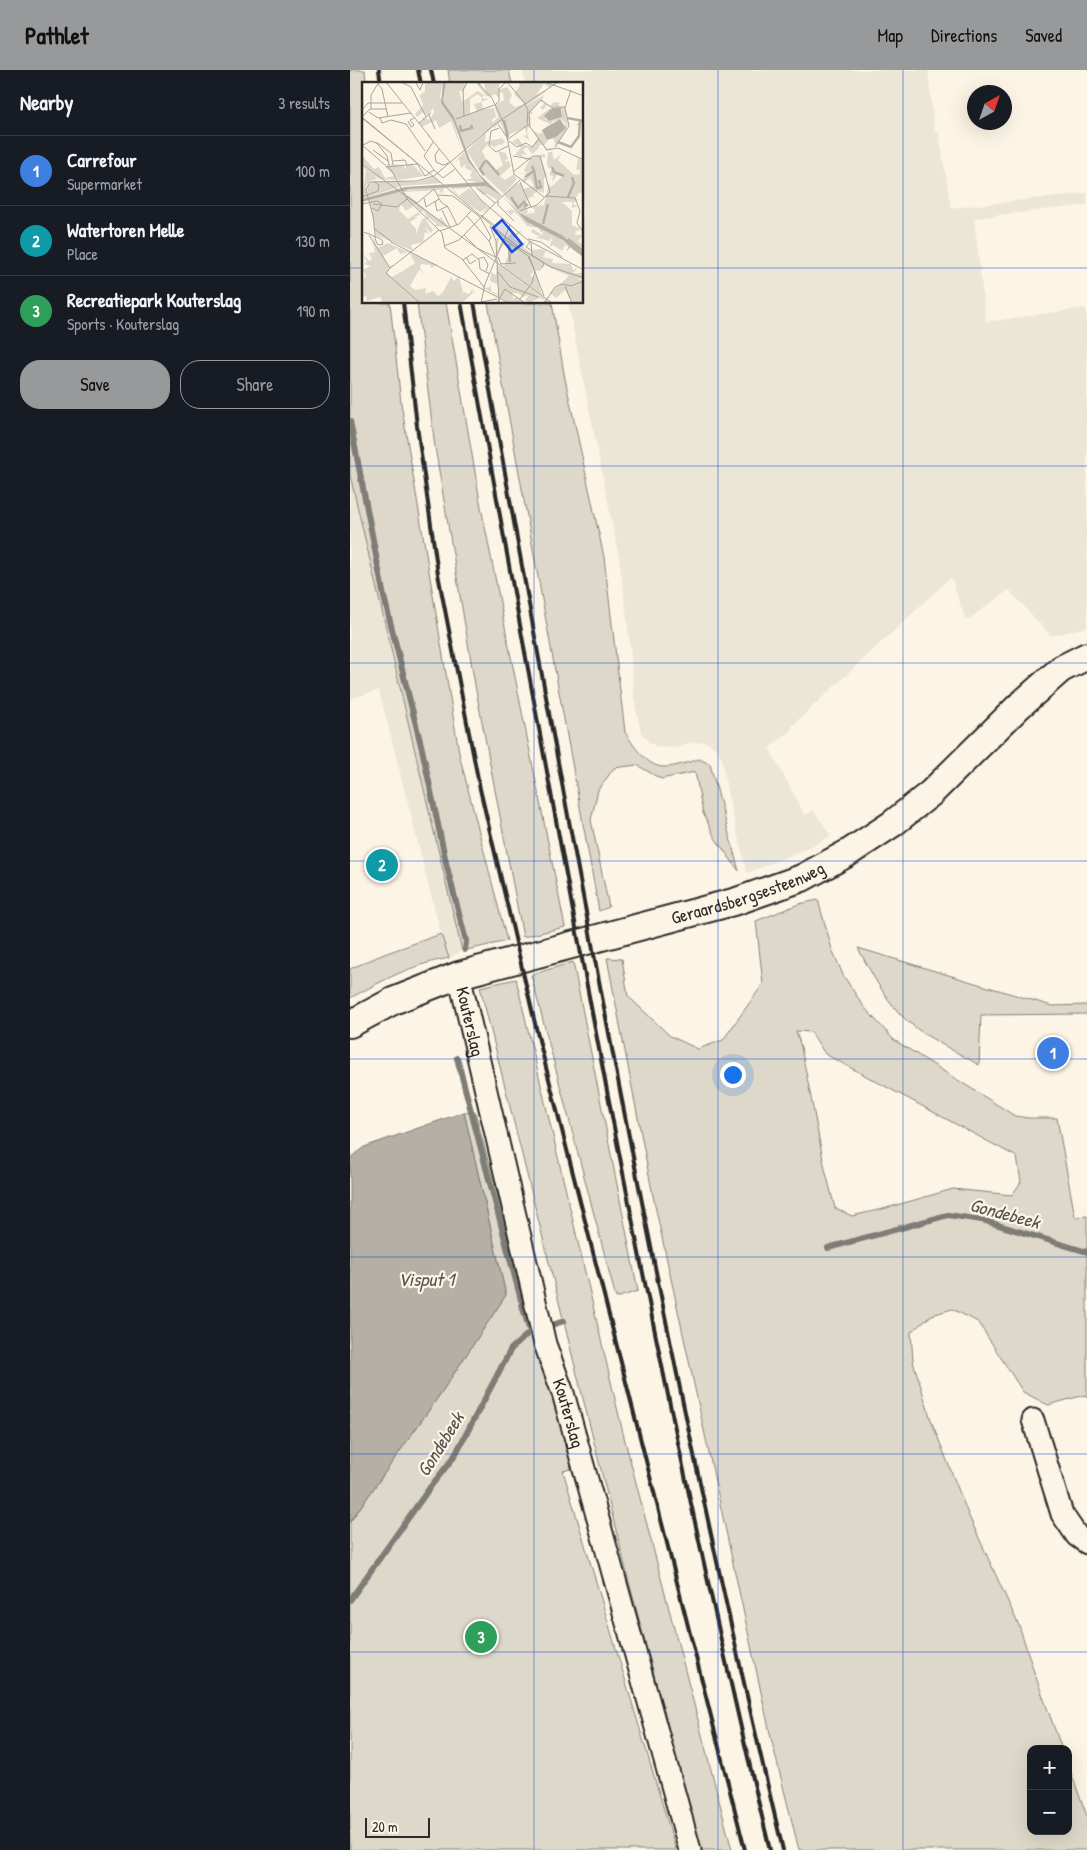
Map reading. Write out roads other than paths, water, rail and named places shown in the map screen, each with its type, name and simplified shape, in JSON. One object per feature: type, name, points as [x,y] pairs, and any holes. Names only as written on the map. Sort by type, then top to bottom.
[{"type":"main road","name":"Geraardsbergsesteenweg","points":[[350,1024],[393,1002],[459,975],[737,901],[802,878],[848,853],[892,824],[931,793],[1018,707],[1061,669],[1087,656]]},
{"type":"street","name":"Kouterslag","points":[[459,975],[545,1344],[568,1410],[690,1850]]},
{"type":"street","points":[[1033,1420],[1062,1514],[1077,1536],[1087,1544]]},
{"type":"water","name":"Visput 1","points":[[464,1112],[506,1295],[441,1393],[350,1522],[350,1158],[364,1147]]},
{"type":"waterway","points":[[350,421],[384,597],[422,749],[447,867],[466,941],[465,950]]},
{"type":"waterway","points":[[457,1058],[521,1300]]},
{"type":"waterway","name":"Gondebeek","points":[[828,1248],[948,1215],[982,1220],[1087,1252]]},
{"type":"waterway","points":[[522,1305],[530,1332]]},
{"type":"waterway","name":"Gondebeek","points":[[350,1600],[431,1486],[454,1457],[511,1349],[530,1332],[564,1321]]},
{"type":"railway","points":[[379,70],[381,82]]},
{"type":"railway","points":[[418,70],[421,82]]},
{"type":"railway","points":[[431,70],[434,82]]},
{"type":"railway","points":[[403,304],[417,426],[438,574],[480,789],[537,1032],[745,1850]]},
{"type":"railway","points":[[461,304],[568,885],[643,1272],[725,1658],[770,1850]]},
{"type":"railway","points":[[474,304],[581,884],[656,1272],[738,1658],[783,1850]]},
{"type":"place","name":"Watertoren Melle","points":[[382,865]]},
{"type":"place","name":"Carrefour","points":[[1053,1053]]},
{"type":"place","name":"Recreatiepark Kouterslag","points":[[481,1637]]}]
